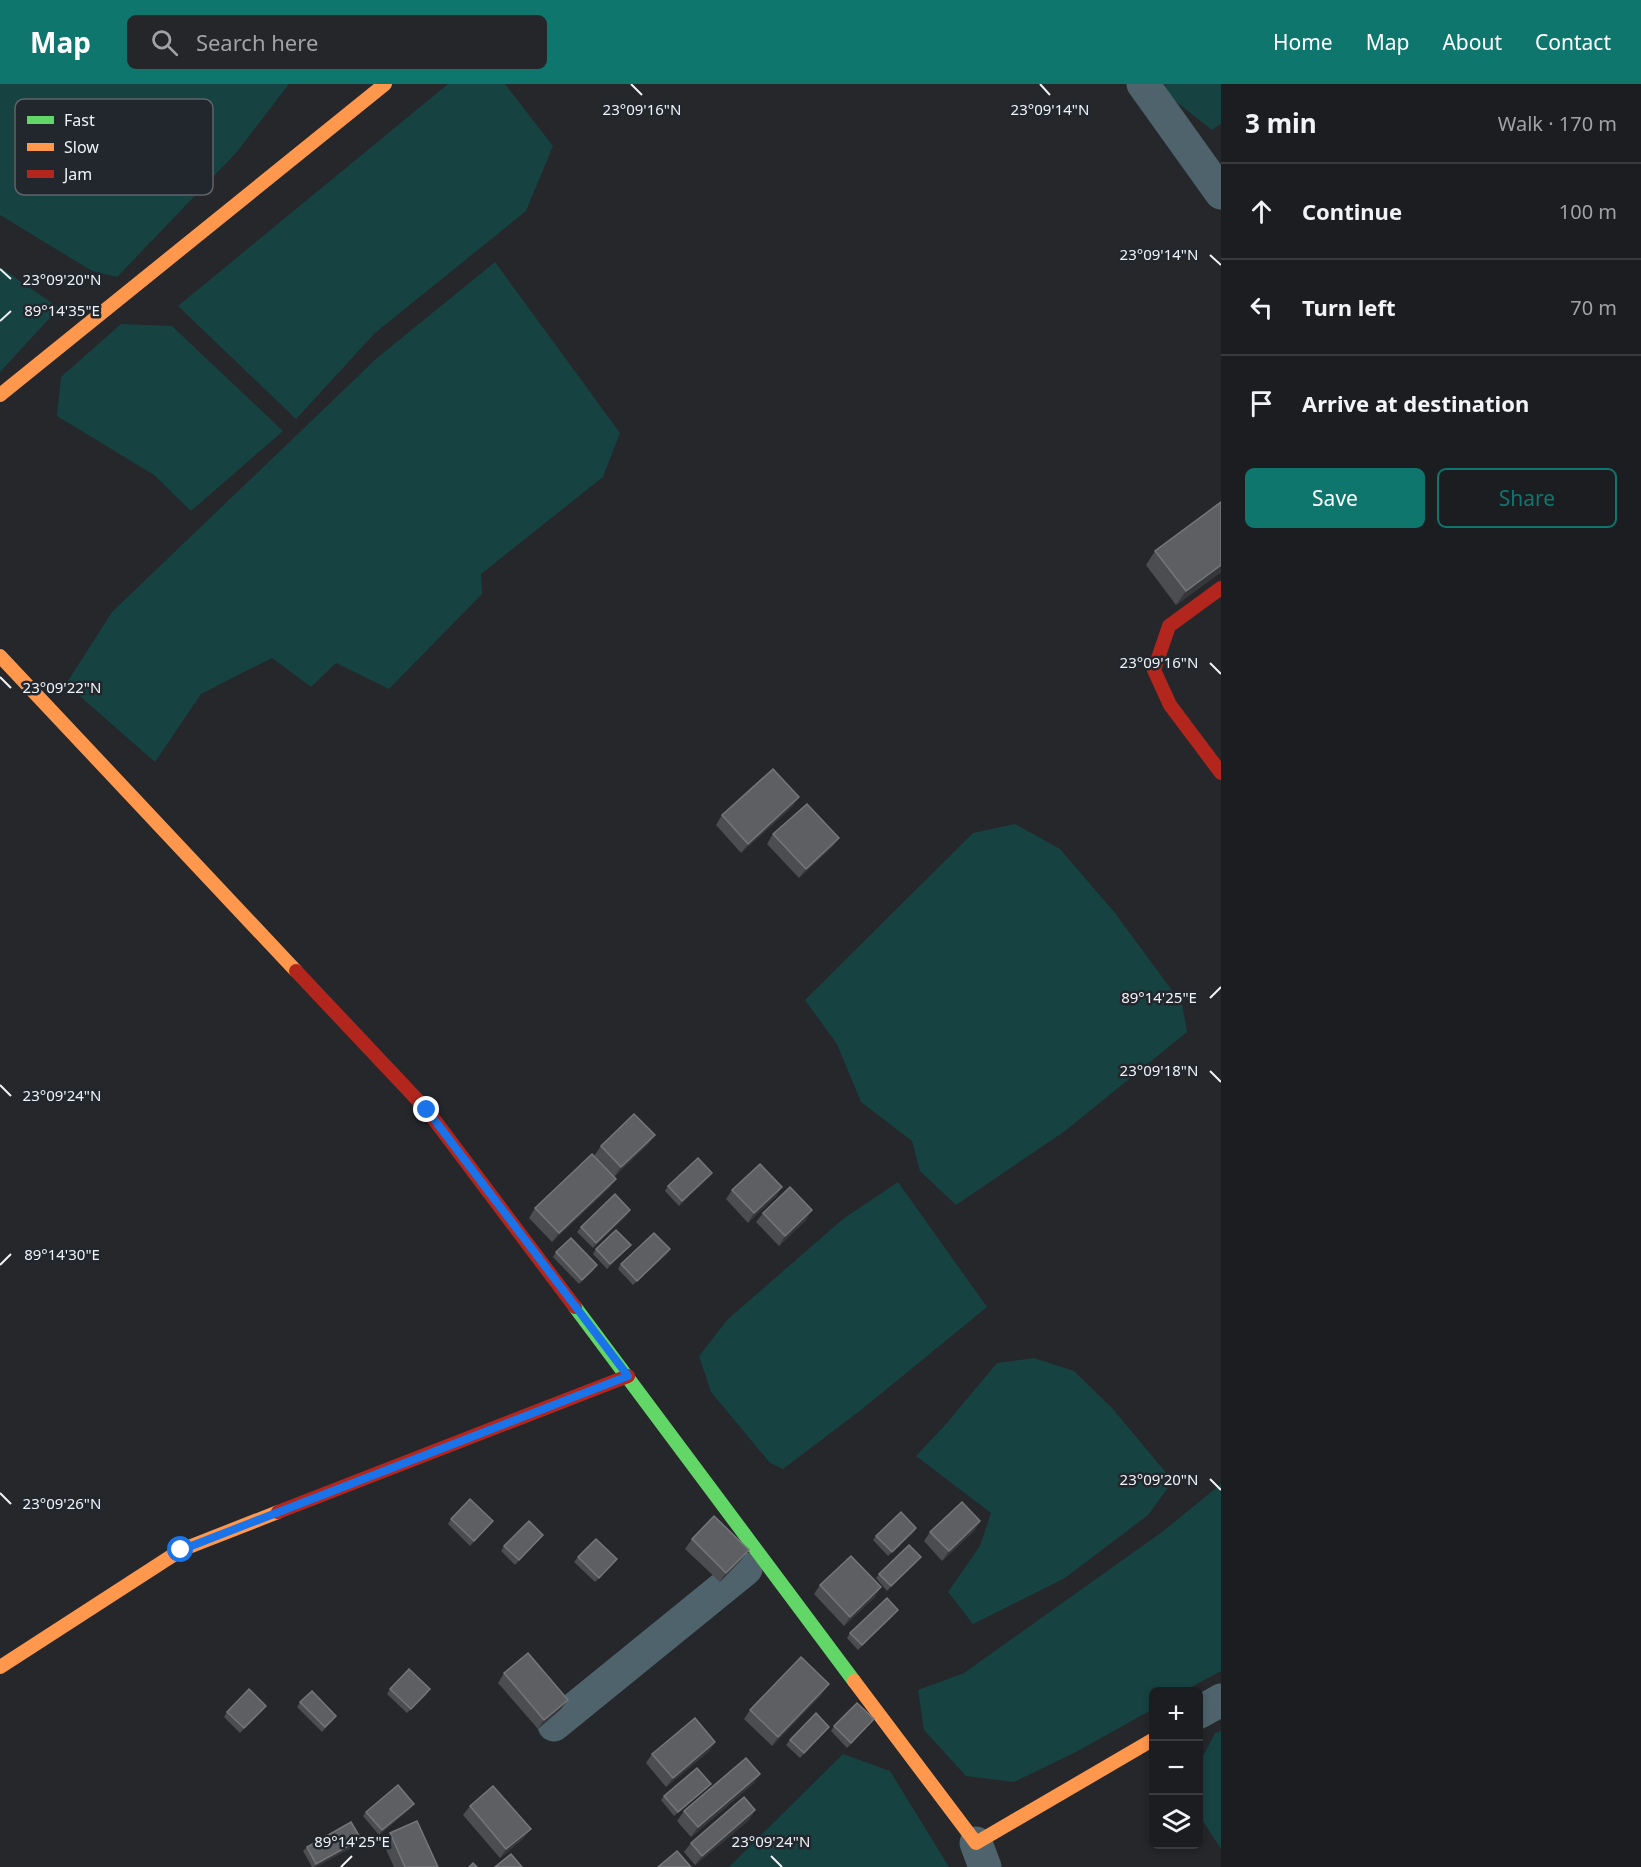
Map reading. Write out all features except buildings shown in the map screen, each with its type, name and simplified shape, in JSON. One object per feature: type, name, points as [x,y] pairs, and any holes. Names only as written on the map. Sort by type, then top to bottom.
[{"type":"street","points":[[0,395],[385,84]]},
{"type":"street","points":[[1143,84],[1221,194]]},
{"type":"street","points":[[1221,588],[1169,626],[1154,670],[1170,705],[1221,773]]},
{"type":"street","points":[[0,656],[427,1110],[628,1376],[981,1855],[1151,1741]]},
{"type":"street","points":[[0,1666],[181,1550],[628,1376]]},
{"type":"street","points":[[554,1725],[746,1569]]},
{"type":"street","points":[[1203,1710],[1221,1700]]},
{"type":"water","points":[[0,84],[289,84],[236,153],[213,177],[213,99],[15,99],[15,195],[196,195],[117,277],[92,271],[0,215]]},
{"type":"water","points":[[448,84],[505,84],[553,146],[526,211],[375,333],[296,419],[178,306]]},
{"type":"water","points":[[1165,84],[1221,84],[1221,124],[1212,130],[1170,97]]},
{"type":"water","points":[[495,262],[620,433],[603,477],[481,574],[482,594],[389,689],[336,663],[311,687],[272,658],[201,694],[155,762],[66,684],[112,612],[377,358]]},
{"type":"water","points":[[0,267],[59,308],[0,372]]},
{"type":"water","points":[[121,324],[172,326],[283,431],[191,511],[154,475],[57,416],[61,377]]},
{"type":"water","points":[[1015,824],[1060,849],[1115,913],[1182,1004],[1187,1032],[1065,1131],[956,1205],[920,1171],[912,1141],[861,1102],[837,1044],[805,1000],[973,833]]},
{"type":"water","points":[[898,1182],[987,1307],[861,1410],[783,1469],[770,1463],[711,1392],[699,1356],[728,1319],[843,1219]]},
{"type":"water","points":[[1034,1358],[1074,1371],[1112,1408],[1173,1481],[1148,1515],[1065,1578],[973,1624],[948,1592],[980,1546],[991,1513],[916,1456],[997,1363]]},
{"type":"water","points":[[1221,1484],[1221,1671],[1191,1687],[1149,1687],[1149,1711],[1076,1752],[1014,1782],[966,1776],[924,1730],[918,1690],[964,1673],[1162,1532]]},
{"type":"water","points":[[1221,1731],[1221,1849],[1203,1821],[1203,1756],[1215,1733]]},
{"type":"water","points":[[843,1754],[890,1771],[949,1867],[729,1867]]},
{"type":"traffic: fast","points":[[575,1307],[854,1681]]},
{"type":"traffic: slow","points":[[0,395],[385,84]]},
{"type":"traffic: slow","points":[[0,656],[296,971]]},
{"type":"traffic: slow","points":[[0,1667],[181,1550],[278,1512]]},
{"type":"traffic: slow","points":[[854,1681],[976,1843],[1151,1741]]},
{"type":"traffic: jam","points":[[1221,588],[1169,626],[1154,670],[1170,705],[1221,773]]},
{"type":"traffic: jam","points":[[296,971],[427,1110],[575,1307]]},
{"type":"traffic: jam","points":[[278,1512],[628,1376]]},
{"type":"route","points":[[181,1550],[628,1376],[427,1110]]}]
